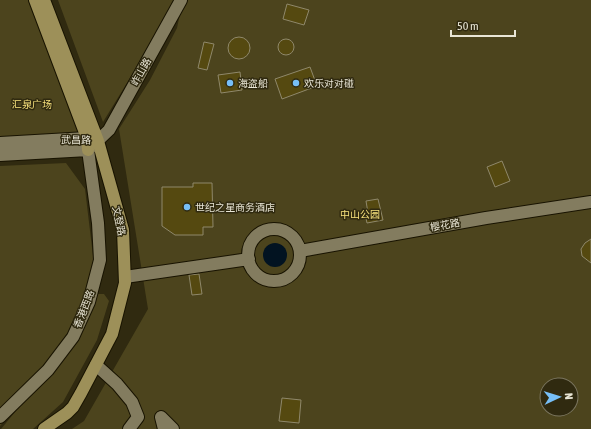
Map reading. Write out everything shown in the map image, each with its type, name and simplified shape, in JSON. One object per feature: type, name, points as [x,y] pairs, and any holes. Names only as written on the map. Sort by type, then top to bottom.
[{"type":"main road","name":"文登路","points":[[34,0],[91,143],[123,230],[125,277],[125,283],[112,334],[96,365],[73,407],[44,429]]},
{"type":"main road","name":"文登路","points":[[44,0],[91,143]]},
{"type":"street","name":"岞山路","points":[[91,143],[108,130],[181,0]]},
{"type":"street","name":"武昌路","points":[[0,143],[91,143]]},
{"type":"street","name":"武昌路","points":[[0,155],[91,143]]},
{"type":"street","name":"香港西路","points":[[0,417],[48,370],[73,337],[89,302],[100,260],[91,143]]},
{"type":"street","name":"樱花路","points":[[300,251],[486,218],[591,202]]},
{"type":"street","points":[[275,229],[284,231],[292,236],[300,251],[300,259],[292,274],[278,281],[270,281],[262,278],[251,266],[249,258],[249,250],[253,241],[258,234],[266,230],[275,229]]},
{"type":"street","points":[[125,277],[249,258]]},
{"type":"street","points":[[96,365],[132,402],[138,417],[128,429]]},
{"type":"street","points":[[164,429],[161,417],[173,429]]},
{"type":"green space","name":"汇泉广场","points":[[0,0],[28,0],[79,134],[0,140]]},
{"type":"green space","points":[[58,0],[178,0],[103,122]]},
{"type":"green space","name":"中山公园","points":[[183,0],[591,0],[591,429],[72,429],[84,421],[148,309],[119,129],[150,80],[177,28]]},
{"type":"green space","points":[[66,163],[85,189],[94,264],[78,317],[31,390],[0,426],[0,166]]},
{"type":"green space","points":[[95,294],[104,294],[109,301],[97,340],[63,402],[33,429],[1,429],[76,338]]},
{"type":"water","points":[[275,243],[280,244],[286,250],[286,260],[280,266],[275,267],[270,266],[264,260],[263,255],[264,250],[270,244]]},
{"type":"building","points":[[287,4],[309,10],[304,25],[283,19]]},
{"type":"building","points":[[239,37],[247,40],[250,48],[247,56],[239,59],[231,56],[228,48],[231,40]]},
{"type":"building","points":[[283,39],[289,39],[294,44],[292,53],[289,55],[283,55],[278,50],[278,44]]},
{"type":"building","points":[[204,42],[214,44],[207,70],[198,68]]},
{"type":"building","name":"欢乐对对碰","points":[[310,67],[317,86],[282,99],[275,79]]},
{"type":"building","name":"海盗船","points":[[240,72],[242,90],[221,93],[218,75]]},
{"type":"building","points":[[502,161],[510,181],[495,187],[487,167]]},
{"type":"building","name":"世纪之星商务酒店","points":[[193,183],[212,183],[213,227],[203,227],[203,235],[175,235],[162,226],[162,187],[193,187]]},
{"type":"building","points":[[378,199],[383,220],[367,223],[365,214],[368,213],[366,201]]},
{"type":"building","points":[[591,239],[591,263],[582,256],[581,249],[585,243]]},
{"type":"building","points":[[199,274],[202,294],[192,295],[189,275]]},
{"type":"building","points":[[282,398],[301,400],[299,423],[279,421]]},
{"type":"place","name":"海盗船","points":[[230,83]]},
{"type":"place","name":"欢乐对对碰","points":[[296,83]]},
{"type":"place","name":"世纪之星商务酒店","points":[[187,207]]}]
